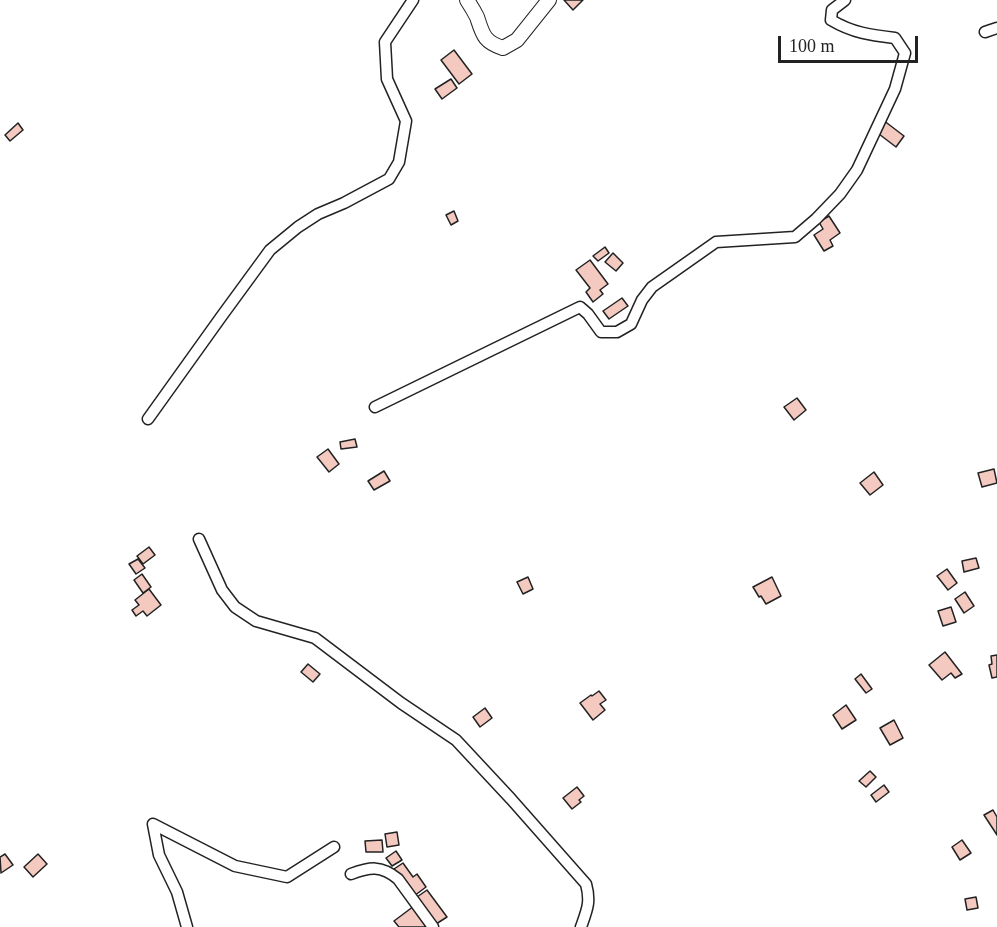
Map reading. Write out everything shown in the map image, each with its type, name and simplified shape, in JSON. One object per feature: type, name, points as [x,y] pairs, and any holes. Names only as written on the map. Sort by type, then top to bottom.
[{"type":"main road","points":[[467,0],[476,14],[482,35],[492,45],[503,48],[517,40],[549,0]]},
{"type":"street","points":[[148,419],[270,250],[318,214],[389,179],[399,162],[406,121],[387,80],[385,42],[413,0]]},
{"type":"street","points":[[375,407],[580,307],[601,332],[617,332],[631,324],[642,300],[652,287],[716,242],[795,237],[816,219],[840,194],[857,170],[895,89],[905,53],[895,39],[844,28],[831,20],[832,10],[845,0]]},
{"type":"street","points":[[985,32],[997,28]]},
{"type":"street","points":[[199,539],[222,590],[235,607],[256,621],[315,638],[401,703],[456,740],[586,884],[589,905],[581,927]]},
{"type":"street","points":[[187,927],[177,892],[159,855],[153,825],[234,866],[287,877],[334,847]]},
{"type":"street","points":[[351,874],[366,868],[378,868],[390,873],[398,879],[433,927]]},
{"type":"building","points":[[564,0],[583,0],[573,10]]},
{"type":"building","points":[[454,50],[472,74],[459,84],[441,60]]},
{"type":"building","points":[[451,79],[457,88],[442,99],[435,89]]},
{"type":"building","points":[[883,120],[904,136],[896,147],[875,131]]},
{"type":"building","points":[[18,123],[23,130],[10,141],[5,135]]},
{"type":"building","points":[[454,211],[458,221],[451,225],[446,215]]},
{"type":"building","points":[[829,216],[840,233],[830,240],[833,246],[824,251],[814,235],[823,229],[819,222]]},
{"type":"building","points":[[605,247],[609,253],[598,261],[593,256]]},
{"type":"building","points":[[613,253],[623,263],[616,271],[605,262]]},
{"type":"building","points":[[590,260],[608,284],[600,290],[603,294],[593,302],[586,292],[590,288],[576,270]]},
{"type":"building","points":[[622,298],[628,306],[609,319],[603,311]]},
{"type":"building","points":[[797,398],[806,410],[794,420],[784,407]]},
{"type":"building","points":[[355,439],[357,447],[341,449],[340,442]]},
{"type":"building","points":[[328,449],[339,464],[329,472],[317,457]]},
{"type":"building","points":[[994,469],[997,483],[982,487],[978,473]]},
{"type":"building","points":[[384,471],[390,481],[374,490],[368,481]]},
{"type":"building","points":[[874,472],[883,485],[870,495],[860,483]]},
{"type":"building","points":[[149,547],[155,555],[143,564],[137,556]]},
{"type":"building","points":[[976,558],[979,568],[964,572],[962,561]]},
{"type":"building","points":[[138,559],[145,568],[136,574],[129,564]]},
{"type":"building","points":[[947,569],[957,583],[948,590],[937,576]]},
{"type":"building","points":[[142,574],[151,587],[143,593],[134,580]]},
{"type":"building","points":[[528,577],[533,589],[523,594],[517,582]]},
{"type":"building","points":[[772,577],[781,596],[766,604],[753,587]]},
{"type":"building","points":[[149,589],[161,605],[147,616],[143,611],[136,616],[132,610],[139,605],[135,600]]},
{"type":"building","points":[[965,592],[974,606],[964,613],[955,599]]},
{"type":"building","points":[[951,607],[956,622],[943,626],[938,611]]},
{"type":"building","points":[[945,652],[962,674],[955,678],[951,673],[942,680],[929,665]]},
{"type":"building","points":[[997,655],[997,677],[992,678],[989,665],[992,664],[991,656]]},
{"type":"building","points":[[308,664],[320,674],[313,682],[301,672]]},
{"type":"building","points":[[861,674],[872,689],[866,693],[855,679]]},
{"type":"building","points":[[599,691],[606,700],[600,704],[605,710],[593,720],[580,703]]},
{"type":"building","points":[[846,705],[856,720],[842,729],[833,715]]},
{"type":"building","points":[[485,708],[492,718],[480,727],[473,717]]},
{"type":"building","points":[[894,720],[903,738],[890,745],[880,728]]},
{"type":"building","points":[[870,771],[876,777],[866,787],[859,781]]},
{"type":"building","points":[[884,785],[889,792],[876,802],[871,795]]},
{"type":"building","points":[[577,787],[584,796],[579,800],[581,802],[572,809],[563,798]]},
{"type":"building","points":[[993,810],[997,817],[997,835],[984,815]]},
{"type":"building","points":[[397,832],[399,845],[387,847],[385,834]]},
{"type":"building","points":[[382,840],[383,852],[366,852],[365,841]]},
{"type":"building","points":[[962,840],[971,853],[960,860],[952,847]]},
{"type":"building","points":[[396,851],[402,860],[392,866],[386,858]]},
{"type":"building","points":[[5,854],[13,865],[1,873],[0,857]]},
{"type":"building","points":[[38,854],[47,864],[33,877],[24,867]]},
{"type":"building","points":[[403,863],[413,877],[417,874],[426,887],[414,896],[394,869]]},
{"type":"building","points":[[427,890],[447,917],[436,924],[417,897]]},
{"type":"building","points":[[976,897],[978,908],[967,910],[965,899]]},
{"type":"building","points":[[414,906],[427,925],[399,927],[394,921]]}]
